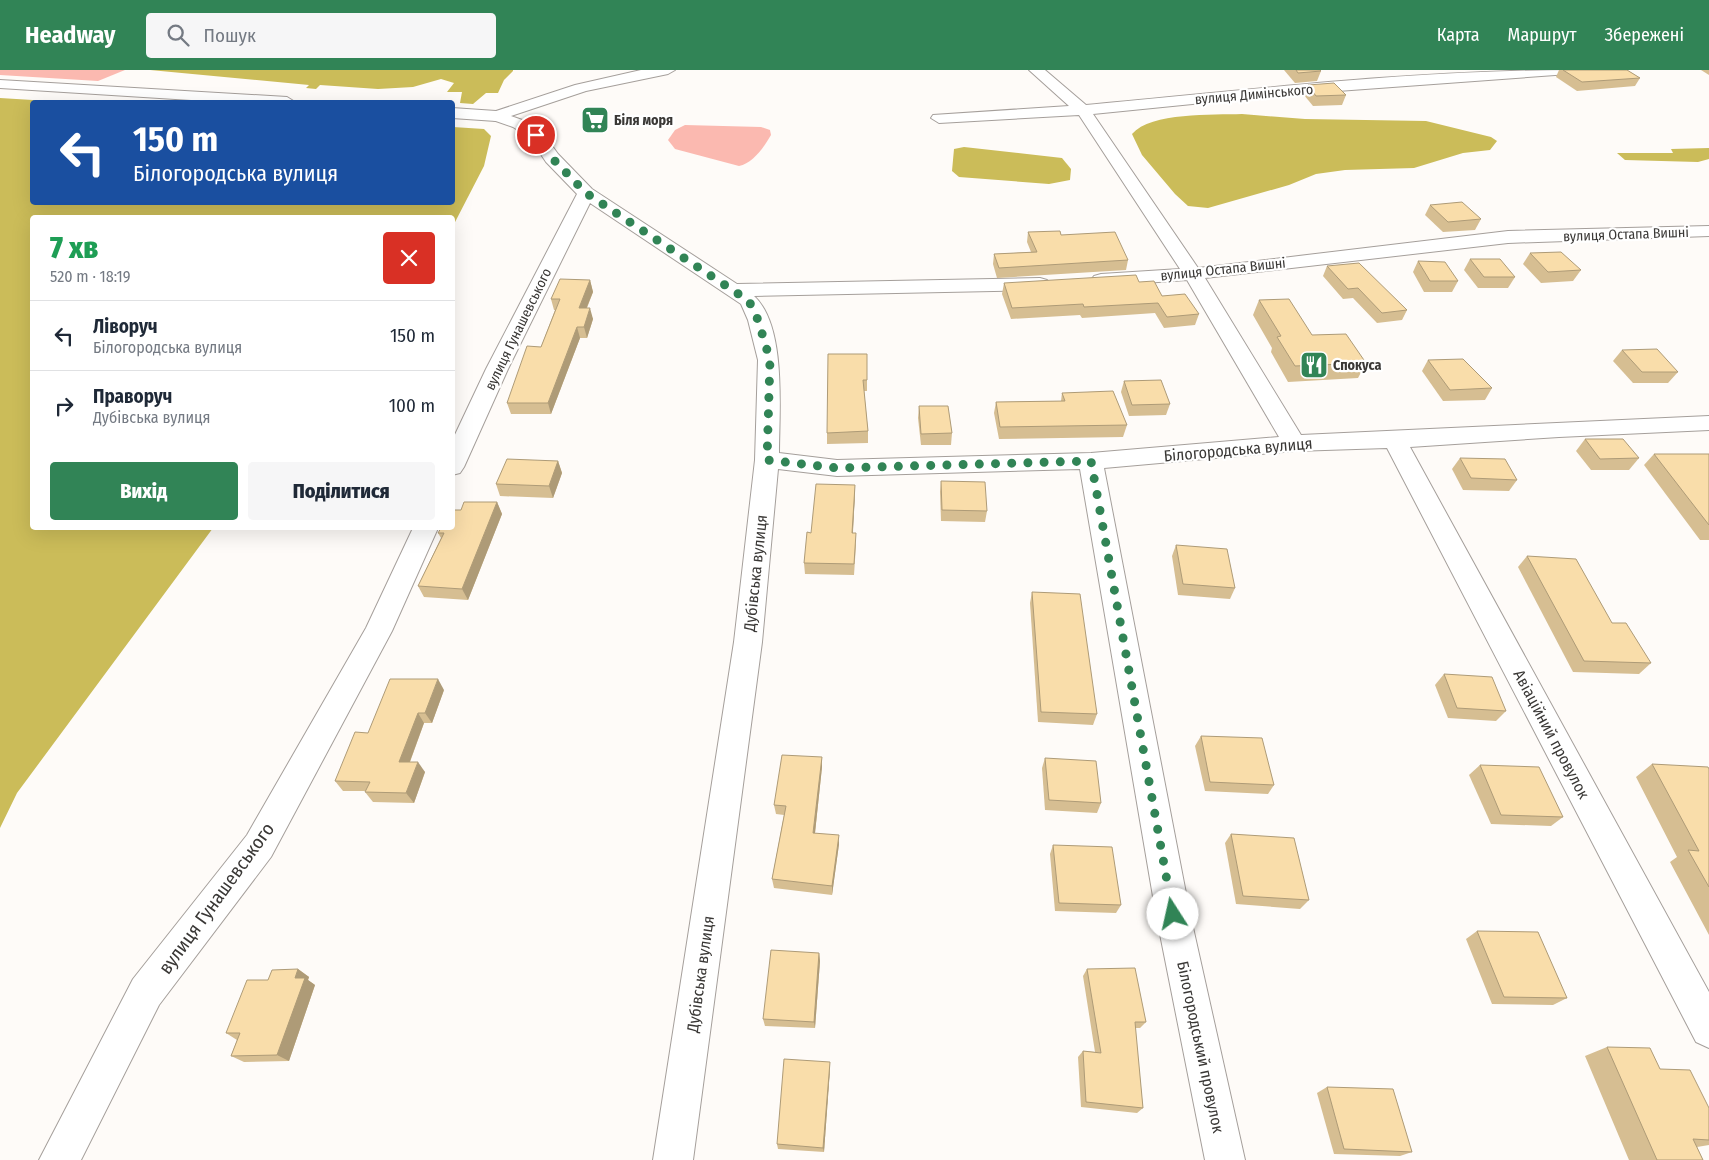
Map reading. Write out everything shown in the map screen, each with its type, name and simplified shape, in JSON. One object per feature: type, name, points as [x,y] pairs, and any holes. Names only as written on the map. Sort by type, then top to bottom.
[{"type":"street","points":[[455,113],[496,116],[570,90],[616,78],[668,70]]},
{"type":"street","points":[[1036,70],[1083,110],[1193,274],[1294,443]]},
{"type":"street","name":"вулиця Димінського","points":[[939,118],[1083,110],[1283,91],[1569,70]]},
{"type":"street","points":[[0,84],[255,100]]},
{"type":"street","name":"Дубівська вулиця","points":[[496,116],[519,124],[536,135],[552,158],[586,193],[736,290],[749,301],[758,320],[770,360],[767,460],[748,642],[672,1160]]},
{"type":"street","name":"вулиця Гунашевського","points":[[455,460],[497,369],[586,193]]},
{"type":"street","name":"вулиця Остапа Вишні","points":[[1084,281],[1193,274],[1508,237],[1709,231]]},
{"type":"street","points":[[736,290],[998,286],[1056,283]]},
{"type":"street","name":"Білогородська вулиця","points":[[767,460],[837,468],[1091,461],[1294,443],[1395,440],[1559,429],[1707,425]]},
{"type":"street","name":"Авіаційний провулок","points":[[1395,440],[1709,1029]]},
{"type":"street","name":"Білогородський провулок","points":[[1091,461],[1173,914],[1226,1160]]},
{"type":"street","name":"вулиця Гунашевського","points":[[59,1160],[146,992],[259,846],[378,631],[424,530]]},
{"type":"shaded area","points":[[0,70],[125,70],[98,81],[0,75]]},
{"type":"shaded area","points":[[150,70],[513,71],[504,80],[498,93],[486,93],[473,104],[460,103],[462,92],[447,92],[454,83],[441,79],[413,87],[378,89],[320,85],[316,89],[306,88],[309,85]]},
{"type":"shaded area","points":[[0,98],[32,100],[30,100],[30,205],[455,205],[455,127],[484,129],[491,136],[484,166],[455,222],[455,215],[30,215],[30,530],[212,530],[17,793],[0,828]]},
{"type":"shaded area","points":[[1242,114],[1305,119],[1426,121],[1491,137],[1497,141],[1490,150],[1463,153],[1414,168],[1345,170],[1316,174],[1289,185],[1208,208],[1188,206],[1175,194],[1142,155],[1132,134],[1141,127],[1168,118]]},
{"type":"shaded area","points":[[685,125],[761,127],[770,130],[771,135],[749,162],[739,166],[675,149],[668,140],[675,130]]},
{"type":"shaded area","points":[[964,147],[1062,158],[1071,169],[1070,180],[1049,184],[959,177],[952,171],[954,149]]},
{"type":"shaded area","points":[[1709,148],[1709,159],[1698,162],[1625,160],[1617,153],[1673,153],[1671,149]]},
{"type":"building","points":[[1296,70],[1320,70],[1321,71],[1298,73]]},
{"type":"building","points":[[1563,70],[1627,70],[1640,78],[1582,82]]},
{"type":"building","points":[[1334,83],[1346,95],[1316,96],[1308,85]]},
{"type":"building","points":[[1462,202],[1481,219],[1448,222],[1430,205]]},
{"type":"building","points":[[1060,231],[1061,235],[1115,232],[1128,260],[999,268],[994,254],[1037,252],[1028,232]]},
{"type":"building","points":[[1561,252],[1581,270],[1548,272],[1530,253]]},
{"type":"building","points":[[1470,259],[1500,259],[1515,277],[1484,277]]},
{"type":"building","points":[[1418,261],[1445,262],[1458,281],[1430,281]]},
{"type":"building","points":[[1359,263],[1407,310],[1382,313],[1358,288],[1348,289],[1327,266]]},
{"type":"building","points":[[1136,275],[1139,282],[1154,281],[1162,296],[1185,294],[1199,314],[1167,317],[1158,303],[1084,307],[1083,304],[1012,308],[1004,283]]},
{"type":"building","points":[[560,279],[590,280],[579,308],[590,308],[584,327],[577,327],[548,403],[507,403],[527,346],[541,347],[560,299],[551,299]]},
{"type":"building","points":[[1289,299],[1312,335],[1346,334],[1366,363],[1295,366],[1277,337],[1281,336],[1259,300]]},
{"type":"building","points":[[1657,349],[1678,372],[1642,372],[1622,350]]},
{"type":"building","points":[[828,354],[867,354],[867,380],[863,380],[868,431],[827,433]]},
{"type":"building","points":[[1463,359],[1492,388],[1450,390],[1428,360]]},
{"type":"building","points":[[1161,380],[1170,404],[1132,405],[1124,381]]},
{"type":"building","points":[[1113,391],[1127,425],[1000,427],[996,402],[1065,401],[1062,393]]},
{"type":"building","points":[[919,406],[948,406],[952,433],[921,434]]},
{"type":"building","points":[[1585,439],[1623,439],[1639,458],[1600,459]]},
{"type":"building","points":[[1654,454],[1709,454],[1709,525]]},
{"type":"building","points":[[1460,458],[1505,459],[1517,480],[1471,478]]},
{"type":"building","points":[[507,459],[558,461],[549,486],[496,484]]},
{"type":"building","points":[[941,481],[985,482],[987,511],[942,510]]},
{"type":"building","points":[[816,484],[855,485],[852,533],[856,533],[854,564],[804,563],[807,532],[811,533]]},
{"type":"building","points":[[464,502],[497,502],[462,589],[418,586],[444,533],[438,533],[440,530],[455,530],[455,510],[461,510]]},
{"type":"building","points":[[1176,545],[1227,549],[1235,588],[1183,584]]},
{"type":"building","points":[[1527,556],[1576,559],[1612,623],[1626,623],[1651,663],[1584,661]]},
{"type":"building","points":[[1032,592],[1080,594],[1097,714],[1041,712]]},
{"type":"building","points":[[1444,674],[1492,677],[1506,711],[1457,708]]},
{"type":"building","points":[[390,679],[438,679],[425,713],[418,713],[399,762],[418,762],[406,793],[365,792],[370,782],[335,781],[355,732],[368,733]]},
{"type":"building","points":[[1201,736],[1262,738],[1274,785],[1210,782]]},
{"type":"building","points":[[782,755],[822,757],[813,833],[839,835],[832,886],[772,879],[786,806],[774,805]]},
{"type":"building","points":[[1045,758],[1096,761],[1101,803],[1049,800]]},
{"type":"building","points":[[1652,764],[1708,767],[1709,769],[1709,887],[1688,850],[1699,851]]},
{"type":"building","points":[[1480,765],[1539,767],[1563,817],[1501,815]]},
{"type":"building","points":[[1231,834],[1294,838],[1309,900],[1243,896]]},
{"type":"building","points":[[1053,845],[1112,847],[1121,905],[1059,903]]},
{"type":"building","points":[[1477,931],[1538,932],[1567,998],[1504,997]]},
{"type":"building","points":[[771,950],[819,953],[814,1022],[763,1019]]},
{"type":"building","points":[[1135,968],[1146,1022],[1135,1022],[1143,1108],[1086,1102],[1083,1051],[1101,1053],[1087,969]]},
{"type":"building","points":[[298,969],[295,978],[305,978],[277,1055],[231,1056],[240,1033],[226,1033],[247,980],[268,980],[272,970]]},
{"type":"building","points":[[1607,1047],[1650,1048],[1660,1069],[1690,1070],[1709,1108],[1709,1140],[1693,1139],[1703,1160],[1657,1160]]},
{"type":"building","points":[[784,1059],[830,1062],[823,1148],[777,1144]]},
{"type":"building","points":[[1327,1087],[1393,1089],[1412,1152],[1344,1149]]},
{"type":"place","name":"Біля моря","points":[[595,120]]},
{"type":"place","name":"Спокуса","points":[[1314,365]]},
{"type":"route","points":[[536,135],[552,158],[586,193],[736,290],[749,301],[758,320],[770,360],[767,460],[837,468],[1091,461],[1173,914]]}]
